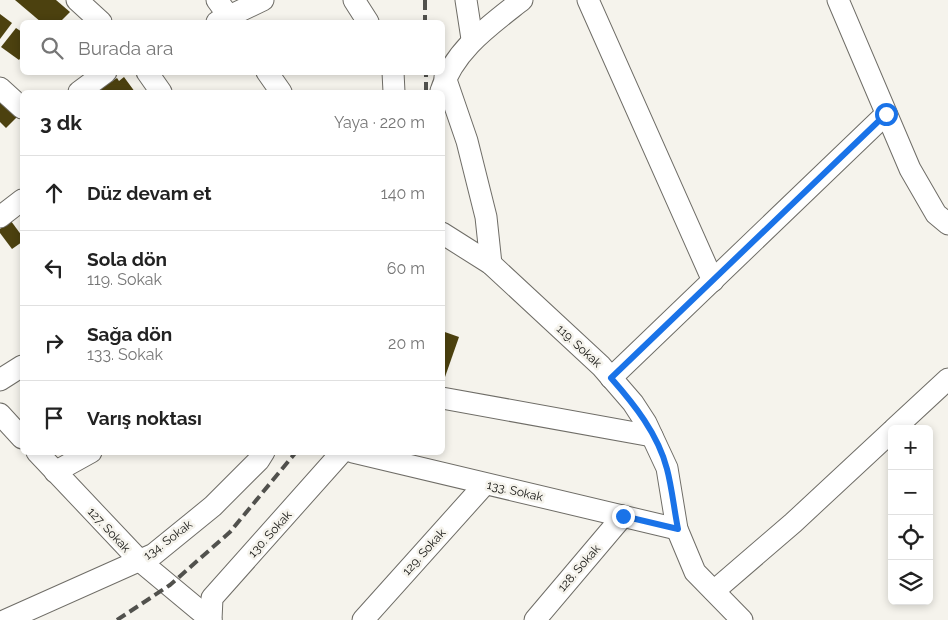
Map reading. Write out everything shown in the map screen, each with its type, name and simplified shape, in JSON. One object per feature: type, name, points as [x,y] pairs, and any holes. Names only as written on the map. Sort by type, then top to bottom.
[{"type":"street","points":[[78,0],[99,20]]},
{"type":"street","points":[[217,0],[226,20]]},
{"type":"street","points":[[228,20],[263,0]]},
{"type":"street","points":[[354,0],[367,20]]},
{"type":"street","points":[[466,0],[472,39]]},
{"type":"street","points":[[490,264],[486,217],[466,141],[443,85],[472,39],[522,0]]},
{"type":"street","points":[[588,0],[713,281]]},
{"type":"street","points":[[838,0],[910,168],[936,214],[948,224]]},
{"type":"street","points":[[848,23],[851,0]]},
{"type":"street","points":[[81,90],[102,75]]},
{"type":"street","points":[[149,75],[160,90]]},
{"type":"street","points":[[269,75],[280,90]]},
{"type":"street","points":[[393,75],[394,90]]},
{"type":"street","points":[[0,88],[20,106]]},
{"type":"street","points":[[611,378],[886,114]]},
{"type":"street","points":[[0,217],[20,202]]},
{"type":"street","name":"119. Sokak","points":[[445,235],[490,264],[611,378],[633,403],[652,436],[667,468],[678,529],[695,572],[742,620]]},
{"type":"street","points":[[0,380],[20,367]]},
{"type":"street","points":[[898,425],[948,379]]},
{"type":"street","points":[[445,399],[652,436]]},
{"type":"street","points":[[0,414],[20,436]]},
{"type":"street","points":[[714,592],[793,523],[888,435]]},
{"type":"street","name":"127. Sokak","points":[[39,455],[140,562],[211,620]]},
{"type":"street","points":[[55,472],[86,455]]},
{"type":"street","name":"134. Sokak","points":[[6,620],[113,571],[140,562],[154,554],[213,506],[259,455]]},
{"type":"street","name":"130. Sokak","points":[[211,620],[212,598],[339,455]]},
{"type":"street","name":"133. Sokak","points":[[365,455],[678,529]]},
{"type":"street","name":"129. Sokak","points":[[364,620],[484,484]]},
{"type":"street","name":"128. Sokak","points":[[534,620],[623,516]]},
{"type":"building","points":[[15,0],[56,0],[70,12],[62,20],[39,20]]},
{"type":"building","points":[[0,14],[12,23],[0,39]]},
{"type":"building","points":[[16,28],[20,31],[19,60],[1,47]]},
{"type":"building","points":[[124,77],[134,90],[99,90],[117,78],[119,81]]},
{"type":"building","points":[[0,100],[17,117],[6,128],[0,122]]},
{"type":"building","points":[[11,221],[20,233],[20,243],[12,249],[0,233],[0,229]]},
{"type":"building","points":[[445,332],[459,337],[445,377]]},
{"type":"railway","points":[[425,0],[425,20]]},
{"type":"railway","points":[[426,75],[426,90]]},
{"type":"railway","points":[[117,620],[170,585],[230,532],[294,455]]},
{"type":"route","points":[[623,516],[678,529],[667,468],[646,423],[633,403],[611,378],[886,114]]}]
